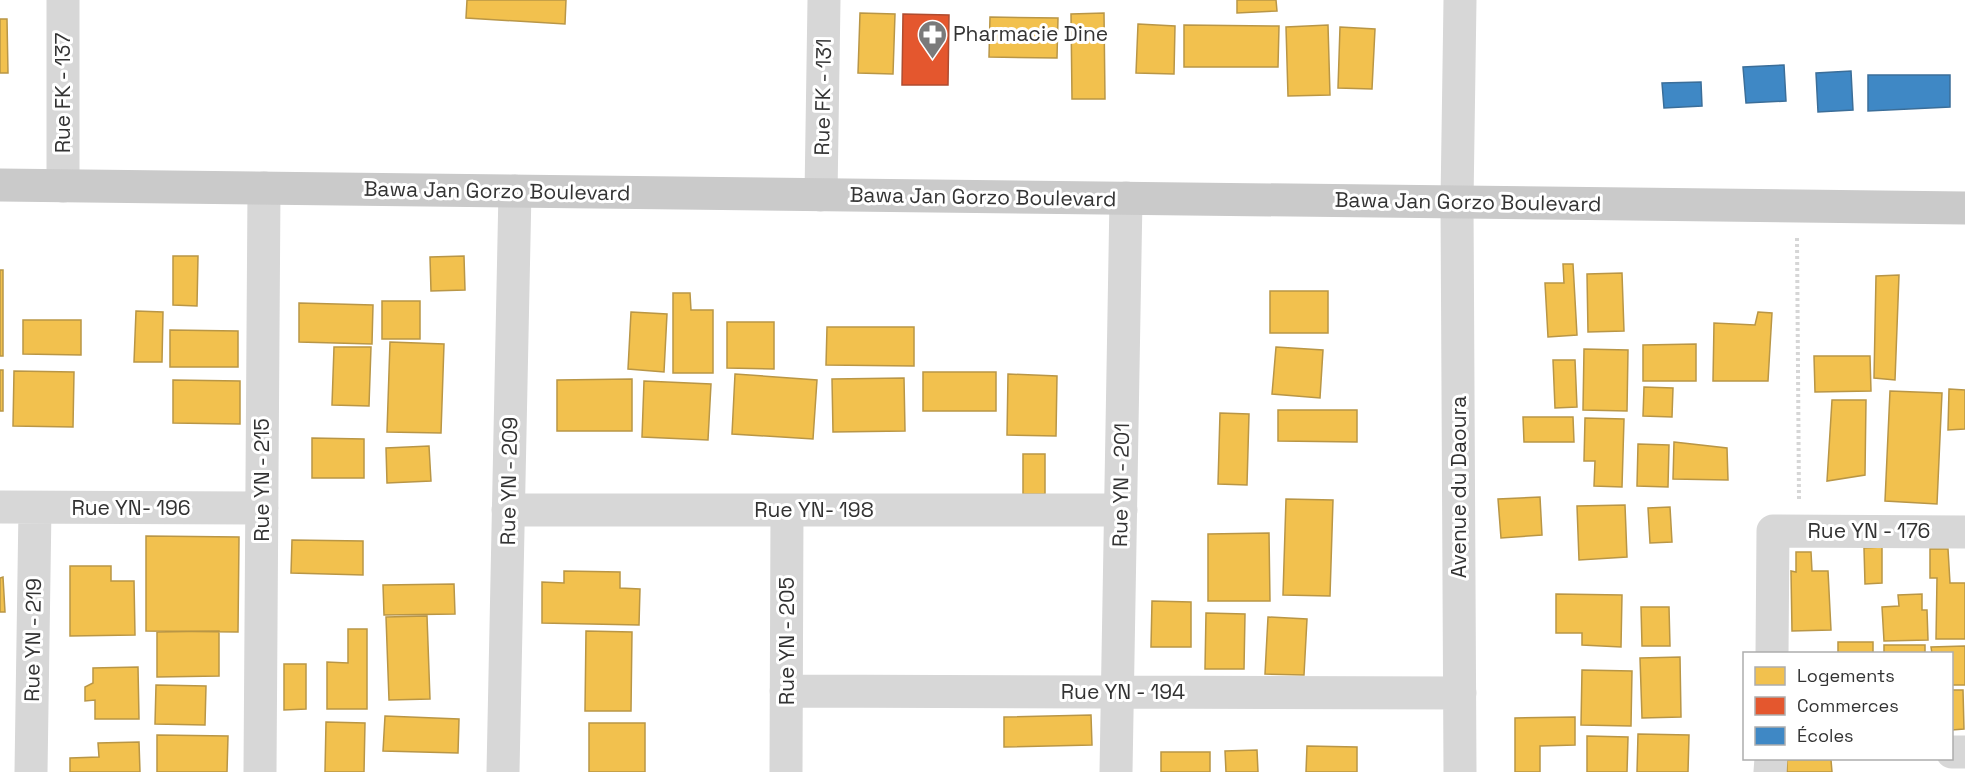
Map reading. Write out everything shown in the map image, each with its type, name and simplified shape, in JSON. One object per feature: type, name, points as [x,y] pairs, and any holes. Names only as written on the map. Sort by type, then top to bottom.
[{"type":"main road","name":"Bawa Jan Gorzo Boulevard","points":[[0,185],[1965,208]]},
{"type":"street","name":"Rue FK - 137","points":[[63,0],[63,186]]},
{"type":"street","name":"Rue FK - 131","points":[[821,195],[824,0]]},
{"type":"street","name":"Avenue du Daoura","points":[[1460,0],[1457,201],[1460,772]]},
{"type":"street","name":"Rue YN - 215","points":[[260,772],[264,188]]},
{"type":"street","name":"Rue YN - 209","points":[[503,772],[515,191]]},
{"type":"street","name":"Rue YN - 201","points":[[1116,772],[1126,198]]},
{"type":"street","name":"Rue YN- 196","points":[[0,507],[262,508]]},
{"type":"street","name":"Rue YN - 219","points":[[31,772],[35,508]]},
{"type":"street","name":"Rue YN- 198","points":[[508,510],[1121,510]]},
{"type":"street","name":"Rue YN - 205","points":[[786,772],[787,510]]},
{"type":"street","name":"Rue YN - 176","points":[[1786,531],[1965,532]]},
{"type":"street","points":[[1772,652],[1786,531]]},
{"type":"street","name":"Rue YN - 194","points":[[786,690],[1460,693]]},
{"type":"path","points":[[1786,531],[1797,205]]},
{"type":"building: Logements","points":[[467,0],[566,0],[565,24],[466,18]]},
{"type":"building: Logements","points":[[1237,0],[1276,0],[1277,11],[1237,13]]},
{"type":"building: Logements","points":[[860,13],[895,14],[893,74],[858,73]]},
{"type":"building: Logements","points":[[1104,13],[1105,99],[1072,99],[1071,14]]},
{"type":"building: Logements","points":[[990,17],[1058,18],[1057,58],[989,57]]},
{"type":"building: Logements","points":[[0,19],[7,19],[8,73],[0,73]]},
{"type":"building: Logements","points":[[1138,24],[1175,26],[1174,74],[1136,73]]},
{"type":"building: Logements","points":[[1184,25],[1279,26],[1278,67],[1184,67]]},
{"type":"building: Logements","points":[[1328,25],[1330,95],[1288,96],[1286,27]]},
{"type":"building: Logements","points":[[1340,27],[1375,29],[1372,89],[1338,88]]},
{"type":"building: Logements","points":[[173,256],[198,256],[197,306],[173,305]]},
{"type":"building: Logements","points":[[464,256],[465,290],[431,291],[430,257]]},
{"type":"building: Logements","points":[[1563,264],[1573,264],[1577,335],[1548,337],[1545,283],[1564,283]]},
{"type":"building: Logements","points":[[0,270],[3,270],[3,356],[0,356]]},
{"type":"building: Logements","points":[[1622,273],[1624,331],[1588,332],[1587,274]]},
{"type":"building: Logements","points":[[1899,275],[1895,380],[1874,378],[1876,276]]},
{"type":"building: Logements","points":[[1270,291],[1328,291],[1328,333],[1270,333]]},
{"type":"building: Logements","points":[[673,293],[690,293],[691,310],[713,310],[713,373],[673,373]]},
{"type":"building: Logements","points":[[382,301],[420,301],[420,339],[382,339]]},
{"type":"building: Logements","points":[[299,303],[373,305],[372,344],[299,342]]},
{"type":"building: Logements","points":[[136,311],[163,312],[162,362],[134,362]]},
{"type":"building: Logements","points":[[631,312],[667,314],[664,372],[628,369]]},
{"type":"building: Logements","points":[[1758,312],[1772,313],[1768,381],[1713,381],[1714,323],[1755,325]]},
{"type":"building: Logements","points":[[23,320],[81,320],[81,355],[23,354]]},
{"type":"building: Logements","points":[[727,322],[774,322],[774,369],[727,368]]},
{"type":"building: Logements","points":[[827,327],[914,327],[914,366],[826,365]]},
{"type":"building: Logements","points":[[170,330],[238,331],[238,367],[170,367]]},
{"type":"building: Logements","points":[[390,342],[444,344],[441,433],[387,432]]},
{"type":"building: Logements","points":[[1696,344],[1696,381],[1643,381],[1643,345]]},
{"type":"building: Logements","points":[[334,347],[371,347],[369,406],[332,405]]},
{"type":"building: Logements","points":[[1276,347],[1323,350],[1320,398],[1272,394]]},
{"type":"building: Logements","points":[[1584,349],[1628,350],[1627,411],[1583,410]]},
{"type":"building: Logements","points":[[1814,356],[1870,356],[1871,391],[1815,392]]},
{"type":"building: Logements","points":[[1553,360],[1575,360],[1577,407],[1555,408]]},
{"type":"building: Logements","points":[[0,370],[3,370],[3,411],[0,411]]},
{"type":"building: Logements","points":[[14,371],[74,372],[73,427],[13,426]]},
{"type":"building: Logements","points":[[923,372],[996,372],[996,411],[923,411]]},
{"type":"building: Logements","points":[[735,374],[817,380],[813,439],[732,434]]},
{"type":"building: Logements","points":[[1008,374],[1057,376],[1056,436],[1007,435]]},
{"type":"building: Logements","points":[[904,378],[905,431],[833,432],[832,379]]},
{"type":"building: Logements","points":[[632,379],[632,431],[557,431],[557,380]]},
{"type":"building: Logements","points":[[173,380],[240,381],[240,424],[173,423]]},
{"type":"building: Logements","points":[[644,381],[711,384],[708,440],[642,437]]},
{"type":"building: Logements","points":[[1644,387],[1673,388],[1672,417],[1643,416]]},
{"type":"building: Logements","points":[[1949,389],[1965,390],[1965,429],[1948,430]]},
{"type":"building: Logements","points":[[1890,391],[1942,393],[1937,504],[1885,501]]},
{"type":"building: Logements","points":[[1832,400],[1866,400],[1865,475],[1827,481]]},
{"type":"building: Logements","points":[[1278,410],[1357,410],[1357,442],[1278,441]]},
{"type":"building: Logements","points":[[1220,413],[1249,414],[1247,485],[1218,484]]},
{"type":"building: Logements","points":[[1523,417],[1573,417],[1574,442],[1524,442]]},
{"type":"building: Logements","points":[[1585,418],[1624,419],[1622,487],[1594,486],[1595,461],[1584,461]]},
{"type":"building: Logements","points":[[312,438],[364,439],[364,478],[312,478]]},
{"type":"building: Logements","points":[[1674,442],[1727,448],[1728,480],[1673,479]]},
{"type":"building: Logements","points":[[1638,444],[1669,445],[1668,487],[1637,486]]},
{"type":"building: Logements","points":[[429,446],[431,481],[387,483],[386,448]]},
{"type":"building: Logements","points":[[1023,454],[1045,454],[1045,494],[1023,494]]},
{"type":"building: Logements","points":[[1540,497],[1542,535],[1501,538],[1498,499]]},
{"type":"building: Logements","points":[[1286,499],[1333,500],[1330,596],[1283,595]]},
{"type":"building: Logements","points":[[1625,505],[1627,557],[1579,560],[1577,506]]},
{"type":"building: Logements","points":[[1670,507],[1672,542],[1650,543],[1648,508]]},
{"type":"building: Logements","points":[[1269,533],[1270,601],[1208,601],[1208,534]]},
{"type":"building: Logements","points":[[146,536],[239,537],[238,632],[146,631]]},
{"type":"building: Logements","points":[[292,540],[363,541],[363,575],[291,573]]},
{"type":"building: Logements","points":[[1882,547],[1882,583],[1865,584],[1864,548]]},
{"type":"building: Logements","points":[[1930,549],[1948,549],[1950,583],[1965,583],[1965,639],[1936,639],[1937,578],[1930,578]]},
{"type":"building: Logements","points":[[1796,552],[1811,552],[1812,571],[1828,571],[1831,630],[1792,631],[1791,571],[1796,572]]},
{"type":"building: Logements","points":[[70,566],[111,566],[111,581],[134,581],[135,635],[70,636]]},
{"type":"building: Logements","points":[[564,571],[620,572],[620,588],[640,589],[639,625],[542,623],[542,582],[564,583]]},
{"type":"building: Logements","points":[[3,577],[5,612],[0,612],[0,578]]},
{"type":"building: Logements","points":[[454,584],[455,614],[384,615],[383,585]]},
{"type":"building: Logements","points":[[1556,594],[1622,595],[1621,647],[1582,645],[1582,633],[1556,633]]},
{"type":"building: Logements","points":[[1922,594],[1922,610],[1927,610],[1928,640],[1884,641],[1882,607],[1899,606],[1898,595]]},
{"type":"building: Logements","points":[[1152,601],[1191,602],[1191,647],[1151,647]]},
{"type":"building: Logements","points":[[1641,607],[1669,607],[1670,646],[1642,646]]},
{"type":"building: Logements","points":[[1206,613],[1245,614],[1244,669],[1205,669]]},
{"type":"building: Logements","points":[[427,616],[430,699],[389,700],[386,617]]},
{"type":"building: Logements","points":[[1268,617],[1307,619],[1304,675],[1265,674]]},
{"type":"building: Logements","points":[[348,629],[367,629],[367,709],[327,709],[327,662],[348,663]]},
{"type":"building: Logements","points":[[219,631],[219,676],[157,677],[157,632]]},
{"type":"building: Logements","points":[[586,631],[632,632],[631,711],[585,711]]},
{"type":"building: Logements","points":[[1838,642],[1873,642],[1873,652],[1838,652]]},
{"type":"building: Logements","points":[[1884,645],[1925,645],[1925,652],[1884,652]]},
{"type":"building: Logements","points":[[1965,646],[1965,685],[1953,685],[1953,652],[1932,652],[1931,647]]},
{"type":"building: Logements","points":[[1680,657],[1681,717],[1642,718],[1640,658]]},
{"type":"building: Logements","points":[[284,664],[306,664],[306,709],[284,710]]},
{"type":"building: Logements","points":[[138,667],[139,719],[95,719],[95,700],[85,701],[85,687],[93,683],[93,668]]},
{"type":"building: Logements","points":[[1582,670],[1632,671],[1631,726],[1581,725]]},
{"type":"building: Logements","points":[[156,685],[206,686],[205,725],[155,724]]},
{"type":"building: Logements","points":[[1953,690],[1963,690],[1964,729],[1953,730]]},
{"type":"building: Logements","points":[[1091,715],[1092,745],[1004,747],[1004,717]]},
{"type":"building: Logements","points":[[385,716],[459,719],[458,753],[383,751]]},
{"type":"building: Logements","points":[[1575,717],[1575,745],[1540,746],[1540,772],[1515,772],[1515,718]]},
{"type":"building: Logements","points":[[326,722],[365,723],[364,772],[325,772]]},
{"type":"building: Logements","points":[[589,723],[645,723],[645,772],[589,772]]},
{"type":"building: Logements","points":[[1638,734],[1689,735],[1688,772],[1637,772]]},
{"type":"building: Logements","points":[[157,735],[228,736],[227,772],[157,772]]},
{"type":"building: Logements","points":[[1587,736],[1628,737],[1627,772],[1587,772]]},
{"type":"building: Logements","points":[[139,742],[140,772],[70,772],[70,758],[99,757],[98,743]]},
{"type":"building: Logements","points":[[1307,746],[1357,747],[1357,772],[1306,772]]},
{"type":"building: Logements","points":[[1257,750],[1258,772],[1226,772],[1225,751]]},
{"type":"building: Logements","points":[[1161,752],[1210,752],[1210,772],[1161,772]]},
{"type":"building: Logements","points":[[1787,760],[1831,760],[1832,772],[1787,772]]},
{"type":"building: Commerces","points":[[903,14],[949,15],[948,85],[902,85]]},
{"type":"building: Écoles","points":[[1784,65],[1786,101],[1746,103],[1743,67]]},
{"type":"building: Écoles","points":[[1851,71],[1853,110],[1818,112],[1816,73]]},
{"type":"building: Écoles","points":[[1868,75],[1950,75],[1950,107],[1868,111]]},
{"type":"building: Écoles","points":[[1701,82],[1702,106],[1664,108],[1662,83]]},
{"type":"place","name":"Pharmacie Dine","points":[[932,60]]}]
